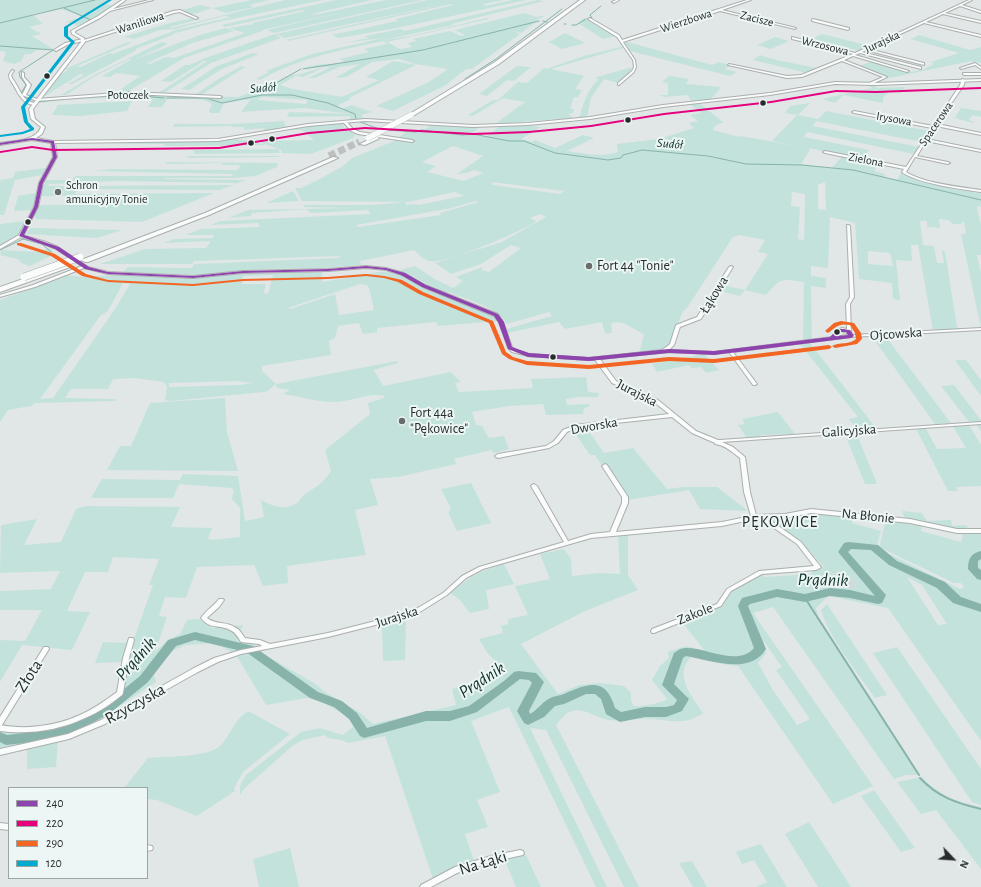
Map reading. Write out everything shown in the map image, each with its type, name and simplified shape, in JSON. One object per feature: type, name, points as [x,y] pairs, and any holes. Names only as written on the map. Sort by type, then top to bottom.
[{"type":"highway","points":[[583,0],[497,63],[411,115],[361,143],[376,138],[418,116],[500,67],[589,0]]},
{"type":"highway","points":[[0,285],[83,261],[184,223],[332,157],[83,261]]},
{"type":"highway","points":[[0,290],[27,278]]},
{"type":"street","points":[[32,139],[43,129],[42,126],[33,119],[30,112],[33,104],[83,40],[73,33],[74,30],[110,10],[124,0]]},
{"type":"street","points":[[110,10],[152,0]]},
{"type":"street","points":[[613,2],[618,0]]},
{"type":"street","name":"Wierzbowa","points":[[623,41],[750,0]]},
{"type":"street","name":"Jurajska","points":[[729,65],[791,78],[803,76],[842,60],[971,0]]},
{"type":"street","points":[[959,5],[981,12]]},
{"type":"street","name":"Zacisze","points":[[720,10],[795,28]]},
{"type":"street","name":"Waniliowa","points":[[55,50],[66,44],[174,12],[180,11],[197,18]]},
{"type":"street","points":[[942,13],[981,22]]},
{"type":"street","points":[[589,19],[623,41],[634,60],[635,67],[619,84]]},
{"type":"street","points":[[813,20],[848,29]]},
{"type":"street","points":[[924,22],[981,36]]},
{"type":"street","name":"Wrzosowa","points":[[793,38],[856,53]]},
{"type":"street","points":[[866,49],[923,64]]},
{"type":"street","points":[[856,53],[920,68]]},
{"type":"street","points":[[856,53],[908,71]]},
{"type":"street","points":[[842,60],[886,77],[869,84]]},
{"type":"street","points":[[961,68],[973,64],[981,68]]},
{"type":"street","points":[[13,71],[10,75],[10,79],[19,95],[24,100],[33,104]]},
{"type":"street","points":[[23,73],[23,77],[29,85],[24,95],[37,100]]},
{"type":"street","points":[[964,74],[981,74]]},
{"type":"street","name":"Spacerowa","points":[[906,168],[964,80]]},
{"type":"street","points":[[0,144],[32,139],[53,142],[218,140],[308,125],[372,120],[493,126],[548,122],[609,115],[663,106],[769,94],[835,83],[869,84],[981,80]]},
{"type":"street","name":"Potoczek","points":[[37,100],[130,93],[220,97]]},
{"type":"street","name":"Irysowa","points":[[854,112],[981,134]]},
{"type":"street","points":[[344,122],[352,130],[359,133],[412,141]]},
{"type":"street","points":[[925,140],[981,151]]},
{"type":"street","points":[[0,248],[21,236],[36,207],[41,183],[55,157],[53,142]]},
{"type":"street","name":"Zielona","points":[[825,152],[906,168]]},
{"type":"street","points":[[914,156],[948,163]]},
{"type":"street","points":[[906,168],[904,172],[908,175],[981,191]]},
{"type":"street","points":[[848,226],[852,297],[848,304],[850,333]]},
{"type":"street","points":[[21,236],[39,240],[57,248],[83,261],[92,271],[108,274],[143,273],[193,277],[244,272],[328,270],[366,267],[390,270],[403,274],[438,292],[496,316],[501,322],[510,348],[514,351],[528,355],[598,359]]},
{"type":"street","points":[[0,296],[34,286],[83,261]]},
{"type":"street","name":"Łąkowa","points":[[663,352],[672,345],[678,326],[699,318],[731,266]]},
{"type":"street","points":[[836,332],[842,329],[850,333]]},
{"type":"street","name":"Ojcowska","points":[[598,359],[663,352],[731,352],[829,339],[850,333],[981,329]]},
{"type":"street","points":[[829,339],[834,345]]},
{"type":"street","points":[[731,352],[755,384]]},
{"type":"street","name":"Jurajska","points":[[267,646],[328,635],[413,614],[438,598],[473,572],[591,536],[722,524],[754,517],[747,492],[742,456],[731,448],[694,432],[656,401],[614,382],[608,376],[598,359]]},
{"type":"street","name":"Dworska","points":[[498,456],[548,447],[556,442],[564,431],[577,426],[673,415]]},
{"type":"street","name":"Galicyjska","points":[[717,443],[720,441],[759,437],[981,423]]},
{"type":"street","points":[[605,466],[625,497],[625,503],[613,533]]},
{"type":"street","points":[[534,486],[567,543]]},
{"type":"street","name":"Na Błonie","points":[[754,517],[785,516],[812,511],[910,521],[956,531],[981,531]]},
{"type":"street","name":"Zakole","points":[[654,631],[718,604],[728,590],[761,572],[816,568],[818,566],[799,543],[762,517]]},
{"type":"street","points":[[221,600],[218,607],[206,614],[204,618],[208,623],[214,626],[230,627],[236,631],[243,640],[260,642],[267,646]]},
{"type":"street","points":[[0,728],[28,729],[76,720],[108,702],[120,693],[126,658],[131,640]]},
{"type":"street","name":"Rzyczyska","points":[[0,752],[69,736],[103,722],[216,660],[267,646]]},
{"type":"street","name":"Złota","points":[[0,723],[46,649]]},
{"type":"street","name":"Na Łąki","points":[[424,887],[455,870],[520,852]]},
{"type":"shaded area","points":[[840,571],[857,581],[854,589],[835,587],[829,576]]},
{"type":"green space","points":[[0,0],[107,0],[105,3],[113,6],[98,17],[77,26],[73,23],[65,22],[83,17],[61,9],[32,14],[43,24],[29,27],[41,34],[32,36],[53,49],[37,50],[31,54],[25,54],[21,61],[14,64],[3,61],[6,52],[0,51]]},
{"type":"green space","points":[[252,0],[269,0],[249,5],[254,7],[226,13],[212,8],[191,15],[179,11],[200,5],[213,8]]},
{"type":"green space","points":[[285,0],[323,0],[213,23],[172,34],[173,35],[135,49],[137,50],[72,84],[68,84],[84,75],[80,74],[45,96],[42,96],[59,75],[68,70],[65,69],[128,42],[131,43],[77,66],[81,67],[110,53],[113,54],[176,30],[231,17],[224,16],[175,29],[160,30],[134,39],[124,37],[174,22],[194,18],[200,19],[170,27],[172,28]]},
{"type":"green space","points":[[336,0],[372,0],[312,14],[314,15],[386,0],[422,0],[274,33],[267,30],[348,11],[262,30],[265,30],[184,58],[127,92],[114,94],[140,76],[116,73],[110,77],[102,76],[132,59],[129,59],[97,75],[66,95],[61,95],[96,74],[162,42],[168,44],[133,60],[200,35],[226,28],[234,31],[192,43],[147,63],[150,64],[166,57],[174,58],[245,33],[229,28],[254,24],[252,23],[306,11],[303,10],[225,27],[221,25]]},
{"type":"green space","points":[[428,0],[504,0],[483,4],[485,6],[512,0],[526,0],[397,28],[339,38],[332,35],[397,21],[396,19],[453,5],[451,4],[288,41],[286,40],[448,3],[285,38],[276,34]]},
{"type":"green space","points":[[538,0],[544,1],[451,24],[453,25],[384,40],[411,36],[487,18],[489,19],[387,42],[400,49],[412,47],[408,43],[417,41],[413,39],[450,31],[461,36],[465,35],[455,30],[524,13],[536,17],[546,15],[537,20],[521,33],[514,31],[520,34],[472,69],[466,69],[446,85],[393,111],[376,106],[429,82],[448,69],[415,64],[399,59],[372,62],[346,77],[335,78],[360,64],[339,67],[315,78],[308,78],[331,67],[303,68],[313,65],[345,62],[339,59],[369,52],[364,49],[387,44],[384,41],[305,60],[274,72],[260,80],[256,79],[269,72],[266,71],[312,54],[383,38],[343,43],[368,38],[365,36],[400,29],[405,31]]},
{"type":"green space","points":[[584,18],[616,36],[603,39],[578,23]]},
{"type":"green space","points":[[565,33],[585,43],[562,49],[549,42]]},
{"type":"green space","points":[[275,34],[281,38],[211,63],[161,95],[157,94],[207,61],[204,61],[171,82],[161,81],[185,65],[190,65],[205,58]]},
{"type":"green space","points":[[822,34],[870,46],[860,51],[811,39]]},
{"type":"green space","points":[[919,35],[970,50],[981,47],[981,63],[971,61],[890,78],[859,66],[873,61],[911,72],[922,70],[934,64],[931,62],[959,53],[911,39]]},
{"type":"green space","points":[[775,37],[789,41],[771,49],[757,45]]},
{"type":"green space","points":[[624,41],[712,65],[719,62],[730,66],[725,69],[737,72],[730,76],[630,51]]},
{"type":"green space","points":[[626,47],[551,69],[584,76],[575,89],[582,90],[578,97],[574,97],[570,109],[574,109],[573,113],[570,113],[569,115],[572,116],[572,118],[495,124],[525,102],[503,98],[473,116],[468,115],[493,100],[498,100],[518,82],[527,83],[544,68],[550,69],[549,68],[584,56]]},
{"type":"green space","points":[[253,53],[259,54],[222,69],[189,90],[181,89],[217,66]]},
{"type":"green space","points":[[760,55],[820,69],[807,73],[753,60]]},
{"type":"green space","points":[[393,61],[416,65],[349,98],[351,99],[337,106],[342,109],[351,105],[372,112],[361,115],[363,118],[349,120],[350,116],[287,117],[289,112],[351,114],[304,108],[241,112],[251,99],[224,103],[219,113],[210,113],[209,110],[212,104],[207,101],[191,98],[168,98],[162,107],[148,107],[153,99],[129,97],[74,99],[36,103],[39,101],[74,96],[133,94],[239,97],[248,93],[255,94],[290,75],[323,68],[303,77],[296,76],[280,85],[292,89],[342,97],[379,80],[366,77]],"holes":[[[263,97],[308,100],[306,104],[257,100]]]},
{"type":"green space","points":[[242,66],[245,67],[201,95],[195,95],[218,79]]},
{"type":"green space","points":[[517,66],[531,67],[514,81],[507,80],[487,96],[479,94]]},
{"type":"green space","points":[[632,67],[630,72],[618,83],[604,79],[591,98],[587,117],[579,118],[589,92],[599,79],[594,78]]},
{"type":"green space","points":[[669,76],[689,79],[686,84],[721,87],[711,99],[691,101],[688,95],[664,97],[660,95],[668,95],[668,83],[662,82]]},
{"type":"green space","points":[[868,84],[875,85],[877,88],[905,87],[901,93],[889,91],[883,98],[883,103],[843,95],[835,103],[822,99],[872,88]]},
{"type":"green space","points":[[132,101],[127,111],[81,116],[52,115],[58,105]]},
{"type":"green space","points":[[699,103],[723,122],[715,126],[713,130],[739,137],[741,136],[807,148],[772,141],[797,115],[785,113],[790,106],[810,103],[798,115],[818,119],[826,111],[930,131],[922,142],[816,121],[813,126],[919,147],[914,154],[807,132],[804,137],[869,150],[862,159],[808,148],[810,150],[801,164],[832,168],[842,156],[879,163],[874,171],[885,174],[884,177],[897,180],[901,173],[937,183],[981,191],[981,207],[978,206],[977,208],[981,225],[981,255],[977,255],[981,273],[981,328],[961,234],[966,234],[964,221],[961,224],[953,224],[949,220],[939,219],[940,228],[927,227],[927,221],[920,221],[923,245],[934,246],[937,263],[944,263],[942,251],[945,251],[957,327],[960,329],[933,331],[918,245],[911,245],[912,261],[896,260],[900,300],[893,299],[892,283],[859,279],[855,223],[830,217],[828,268],[811,266],[811,276],[826,278],[826,288],[811,286],[812,340],[803,341],[804,282],[786,280],[779,282],[766,295],[745,290],[768,254],[758,252],[765,240],[740,235],[733,237],[687,308],[683,311],[670,343],[652,352],[639,354],[644,334],[623,323],[614,322],[611,324],[612,333],[605,334],[602,322],[565,329],[559,322],[507,333],[506,329],[552,316],[549,312],[507,324],[503,318],[489,308],[448,292],[446,294],[400,270],[415,266],[433,278],[453,288],[463,281],[456,277],[482,267],[482,270],[489,272],[521,248],[511,245],[481,264],[451,274],[435,263],[502,242],[546,217],[541,214],[530,218],[536,221],[533,224],[512,234],[465,253],[438,261],[429,261],[421,257],[414,250],[360,261],[361,265],[321,268],[265,269],[199,275],[123,272],[128,267],[192,268],[194,264],[340,258],[339,256],[194,261],[192,264],[100,264],[145,249],[206,248],[211,241],[164,243],[174,239],[213,238],[214,235],[185,235],[201,229],[260,227],[258,223],[211,225],[220,221],[370,214],[368,210],[311,213],[306,209],[252,213],[251,216],[228,218],[248,210],[352,208],[305,207],[303,205],[374,205],[405,202],[407,205],[418,205],[464,196],[455,192],[408,202],[302,201],[295,188],[301,188],[318,180],[343,166],[352,158],[394,141],[406,132],[426,129],[431,125],[480,126],[473,133],[486,137],[500,126],[524,125],[541,127],[521,139],[532,142],[535,140],[555,148],[583,135],[594,138],[567,151],[605,155],[618,152],[617,144],[659,139],[694,128],[689,123],[698,121],[690,115],[701,113],[690,104]],"holes":[[[453,146],[483,156],[457,174],[474,170],[483,173],[464,181],[427,172],[436,166],[422,162]],[[491,182],[564,191],[560,194],[493,185]],[[825,182],[826,210],[818,209],[818,185]],[[792,192],[805,194],[804,240],[798,239],[800,207],[791,206]],[[475,201],[479,202],[440,213],[441,215],[358,227],[356,225],[452,208]],[[868,251],[890,253],[893,266],[868,264]]]},
{"type":"green space","points":[[961,108],[981,111],[981,117],[972,115],[969,120],[974,122],[973,123],[955,118]]},
{"type":"green space","points":[[284,121],[285,126],[290,127],[265,131],[263,128],[244,130],[243,127],[232,126],[173,127],[174,124],[233,124]]},
{"type":"green space","points":[[343,123],[344,128],[355,135],[353,138],[311,154],[282,153],[281,150],[257,141],[314,140],[302,130],[287,130],[313,125]]},
{"type":"green space","points":[[237,139],[267,145],[164,146],[163,144],[113,144]]},
{"type":"green space","points":[[278,149],[280,153],[194,154],[194,150]]},
{"type":"green space","points":[[188,156],[280,156],[187,158]]},
{"type":"green space","points":[[167,162],[278,163],[277,167],[255,176],[234,178],[165,178],[246,180],[220,190],[78,189],[75,194],[214,193],[142,222],[36,219],[34,216],[39,205],[85,205],[91,196],[40,196],[45,180],[72,180],[75,176],[232,176],[233,174],[93,171],[113,169],[237,170],[241,165],[222,165],[222,163],[166,164]],"holes":[[[118,181],[237,183],[232,185],[48,186],[49,184]]]},
{"type":"green space","points":[[46,168],[42,175],[15,180],[4,215],[0,215],[0,180],[13,178],[15,172]]},
{"type":"green space","points":[[293,191],[299,201],[266,203]]},
{"type":"green space","points":[[36,193],[33,210],[14,211],[18,196]]},
{"type":"green space","points":[[26,221],[21,234],[0,247],[0,224]]},
{"type":"green space","points":[[31,228],[122,230],[97,238],[26,234]]},
{"type":"green space","points":[[50,248],[53,255],[30,266],[21,263],[18,259],[0,255],[1,250],[38,252]]},
{"type":"green space","points":[[322,271],[322,282],[379,272],[393,272],[494,315],[498,321],[438,326],[436,322],[377,328],[377,332],[363,334],[359,323],[338,326],[335,338],[329,341],[331,355],[262,366],[262,371],[276,384],[268,391],[264,392],[171,401],[165,400],[167,387],[164,382],[134,378],[113,379],[108,389],[71,389],[65,398],[115,399],[116,401],[35,403],[31,406],[8,410],[0,422],[0,300],[66,275],[82,277],[131,274],[189,278],[249,273]],"holes":[[[273,275],[268,294],[264,293],[266,284],[242,284],[243,276]],[[123,283],[130,284],[115,309],[53,398],[40,399],[101,315],[107,312]],[[360,284],[367,285],[369,288],[374,310],[339,315],[335,294],[290,309],[288,308]],[[237,381],[253,383],[240,385],[169,387],[169,383]]]},
{"type":"green space","points":[[722,285],[745,290],[740,296],[719,291]]},
{"type":"green space","points":[[886,337],[951,423],[935,424],[873,338]]},
{"type":"green space","points":[[810,343],[876,428],[857,430],[849,419],[858,417],[800,344]]},
{"type":"green space","points":[[705,355],[719,370],[706,373],[701,367],[692,368],[689,365],[657,372],[652,364]]},
{"type":"green space","points":[[955,360],[966,360],[981,380],[981,396]]},
{"type":"green space","points":[[397,361],[398,363],[374,370],[383,386],[451,372],[461,382],[455,383],[459,392],[533,388],[531,379],[586,377],[588,392],[599,393],[598,397],[566,399],[567,405],[589,404],[589,407],[584,408],[583,414],[546,415],[543,404],[509,406],[472,412],[476,425],[482,426],[489,438],[504,436],[509,449],[494,453],[491,450],[454,459],[456,464],[398,477],[370,479],[378,505],[355,510],[366,555],[287,566],[288,583],[263,586],[254,565],[197,567],[186,598],[165,597],[159,616],[167,617],[155,652],[168,640],[180,634],[187,620],[200,619],[212,628],[243,625],[237,641],[257,645],[231,652],[216,643],[185,645],[170,652],[153,672],[156,682],[90,725],[59,736],[0,748],[0,730],[30,732],[81,719],[121,694],[127,658],[153,585],[149,585],[159,559],[113,557],[108,572],[85,572],[67,611],[90,612],[72,650],[22,645],[0,682],[0,640],[25,641],[42,610],[0,611],[0,591],[51,589],[60,571],[0,573],[1,525],[37,519],[24,545],[61,542],[76,509],[86,506],[180,507],[171,527],[212,528],[208,538],[211,540],[240,537],[240,508],[232,499],[234,490],[231,488],[179,484],[173,498],[91,498],[102,479],[180,480],[183,474],[238,476],[245,521],[264,517],[261,500],[279,507],[288,507],[297,503],[304,495],[322,482],[331,471],[325,450],[370,414],[368,403],[384,398],[385,396],[372,395],[339,402],[326,402],[283,394],[290,390],[277,388],[276,384]]},
{"type":"green space","points":[[954,385],[981,420],[981,432],[976,424],[969,425],[981,445],[981,486],[956,487],[958,491],[948,491],[915,427],[925,427],[937,449],[966,448],[951,423],[969,422],[941,386]]},
{"type":"green space","points":[[225,398],[227,432],[238,471],[107,470],[120,446],[131,446],[150,403]]},
{"type":"green space","points":[[778,412],[795,434],[764,435],[747,438],[738,425],[745,424],[742,419]]},
{"type":"green space","points":[[585,426],[604,453],[633,448],[667,489],[683,487],[717,487],[748,511],[700,509],[689,490],[628,500],[606,465],[602,466],[595,455],[590,455],[573,430]]},
{"type":"green space","points":[[844,432],[856,432],[877,484],[865,484]]},
{"type":"green space","points":[[471,483],[491,523],[457,531],[448,512],[451,509],[441,489]]},
{"type":"green space","points":[[902,511],[922,513],[927,521],[951,520],[952,526],[965,525],[970,530],[956,529],[905,519]]},
{"type":"green space","points":[[813,513],[852,517],[852,523],[881,531],[877,545],[879,549],[960,589],[964,587],[961,583],[954,583],[881,548],[880,544],[886,519],[922,525],[921,531],[961,542],[963,535],[946,530],[981,532],[981,741],[888,608],[828,596],[816,608],[818,616],[920,775],[906,775],[894,779],[773,607],[753,613],[873,786],[833,804],[738,666],[691,657],[686,664],[684,678],[690,693],[703,713],[697,717],[684,721],[644,719],[616,721],[604,719],[584,711],[576,710],[567,713],[556,725],[639,887],[624,887],[546,730],[530,728],[607,887],[596,887],[509,707],[471,721],[500,792],[477,800],[488,827],[465,834],[474,861],[457,867],[433,879],[385,736],[348,743],[341,740],[328,738],[325,735],[303,740],[292,746],[244,789],[240,795],[240,786],[246,775],[301,732],[320,728],[343,735],[353,727],[349,717],[313,697],[266,705],[236,655],[258,651],[314,683],[325,692],[359,712],[373,724],[456,705],[452,689],[501,677],[508,672],[488,654],[479,639],[503,633],[501,626],[508,624],[508,619],[528,615],[515,586],[550,579],[540,554],[564,549],[571,559],[572,576],[600,573],[620,574],[618,534],[628,534],[628,575],[638,590],[585,611],[521,644],[558,694],[579,685],[600,683],[624,686],[631,693],[631,701],[634,706],[656,703],[667,699],[652,680],[660,666],[669,658],[668,652],[686,646],[705,651],[681,621],[719,606],[732,591],[762,574],[765,577],[811,574],[813,570],[824,567],[800,542],[770,520],[771,518],[799,517]],"holes":[[[840,571],[857,581],[854,589],[835,587],[829,576]],[[907,577],[922,585],[947,624],[938,625]],[[763,640],[782,667],[776,670],[810,719],[797,725],[773,690],[758,663],[766,653]]]},
{"type":"green space","points":[[504,564],[514,584],[486,590],[489,609],[470,613],[460,600],[450,593],[475,575]]},
{"type":"green space","points":[[827,604],[887,695],[875,698],[837,643],[821,610]]},
{"type":"green space","points":[[406,621],[405,660],[383,661],[382,626]]},
{"type":"green space","points":[[103,642],[128,643],[123,662],[95,663]]},
{"type":"green space","points":[[897,647],[981,769],[981,805],[972,802],[873,653]]},
{"type":"green space","points":[[248,711],[290,734],[243,772],[234,788],[235,791],[197,816],[157,800],[148,799],[148,787],[125,787],[148,758],[187,756],[215,749],[225,741],[236,723]]},
{"type":"green space","points":[[58,741],[56,767],[27,769],[27,748]]},
{"type":"green space","points":[[922,777],[928,784],[942,794],[964,803],[981,807],[981,869],[936,810],[921,814],[897,782]]},
{"type":"green space","points":[[874,790],[915,848],[901,852],[861,796]]},
{"type":"green space","points":[[809,822],[851,887],[818,887],[785,834]]},
{"type":"green space","points":[[761,844],[787,887],[756,887],[767,882],[754,860],[742,864],[736,852]]},
{"type":"green space","points":[[290,848],[299,887],[259,887],[253,859]]},
{"type":"green space","points":[[526,855],[541,887],[516,887],[504,858]]},
{"type":"green space","points":[[692,861],[707,887],[693,887],[679,863]]},
{"type":"waterway","points":[[0,23],[95,0]]},
{"type":"waterway","points":[[118,6],[126,0]]},
{"type":"waterway","points":[[590,18],[592,18],[590,15],[601,6]]},
{"type":"waterway","points":[[64,8],[91,20]]},
{"type":"waterway","points":[[545,22],[562,9]]},
{"type":"waterway","points":[[572,25],[576,25],[586,19]]},
{"type":"waterway","points":[[303,69],[423,50],[539,21]]},
{"type":"waterway","points":[[465,79],[496,59],[545,22]]},
{"type":"waterway","name":"Sudół","points":[[0,46],[53,50],[19,72],[20,77],[26,85],[21,93]]},
{"type":"waterway","points":[[274,84],[301,69]]},
{"type":"waterway","points":[[263,94],[273,84]]},
{"type":"waterway","name":"Sudół","points":[[88,97],[132,95],[164,98]]},
{"type":"waterway","name":"Sudół","points":[[167,98],[206,98],[222,103],[262,95],[292,95],[328,103],[355,114],[356,119]]},
{"type":"waterway","name":"Sudół","points":[[38,102],[60,99]]},
{"type":"waterway","name":"Sudół","points":[[360,122],[379,129]]},
{"type":"waterway","name":"Sudół","points":[[386,130],[416,132],[421,130],[462,135],[473,134],[509,141],[524,141],[555,153],[608,160],[621,158],[623,155],[642,150],[708,156],[746,164],[802,165],[853,170],[981,200]]},
{"type":"waterway","points":[[0,250],[23,239],[42,244],[51,252]]},
{"type":"waterway","name":"Prądnik","points":[[0,737],[6,740],[53,735],[80,724],[105,711],[144,679],[172,643],[195,636],[249,649],[314,695],[338,704],[353,716],[364,733],[426,716],[450,716],[473,709],[518,675],[532,676],[538,682],[523,711],[528,720],[540,714],[552,702],[560,701],[585,690],[598,690],[606,697],[610,711],[620,717],[645,712],[666,712],[678,708],[683,699],[668,685],[678,656],[685,652],[738,661],[753,657],[760,649],[743,606],[746,601],[777,593],[805,598],[830,592],[850,594],[878,600],[881,595],[843,552],[848,545],[874,547],[893,563],[941,585],[957,600],[981,608]]},
{"type":"waterway","name":"Prądnik","points":[[981,554],[973,560],[973,569],[981,576]]},
{"type":"waterway","points":[[805,598],[919,775]]},
{"type":"waterway","points":[[920,778],[941,795],[963,804],[981,809]]},
{"type":"tunnel","points":[[329,156],[359,142],[357,143]]},
{"type":"transit line","name":"120","points":[[0,136],[23,133],[33,129],[26,122],[23,107],[73,42],[66,36],[66,27],[110,0]]},
{"type":"transit line","name":"220","points":[[1,152],[32,147],[53,150],[219,148],[309,133],[365,128],[473,134],[529,132],[591,126],[664,114],[771,102],[836,91],[876,92],[981,88]]},
{"type":"transit line","name":"240","points":[[0,144],[32,139],[53,142]]},
{"type":"transit line","name":"240","points":[[21,236],[36,207],[41,183],[55,157],[53,142]]},
{"type":"transit line","name":"240","points":[[21,236],[57,248],[87,268],[108,273],[193,277],[243,272],[328,270],[366,267],[386,269],[403,274],[424,286],[496,315],[501,322],[510,348],[528,355],[589,359],[669,351],[714,353],[832,338]]},
{"type":"transit line","name":"290","points":[[19,244],[53,255],[84,275],[108,281],[193,285],[243,280],[328,278],[366,275],[384,277],[400,281],[421,293],[491,322],[504,353],[511,358],[527,363],[589,367],[669,359],[714,361],[829,347]]},
{"type":"transit line","name":"290","points":[[828,331],[838,323],[845,323],[852,324],[858,333],[859,339],[855,343],[835,346]]},
{"type":"transit line","name":"240","points":[[839,330],[848,331],[851,336],[832,338],[839,330]]},
{"type":"place","name":"Schron amunicyjny Tonie","points":[[58,192]]},
{"type":"place","name":"Fort 44 \"Tonie\"","points":[[589,266]]},
{"type":"place","name":"Fort 44a \"Pękowice\"","points":[[402,421]]},
{"type":"district","name":"PĘKOWICE","points":[[780,522]]}]
